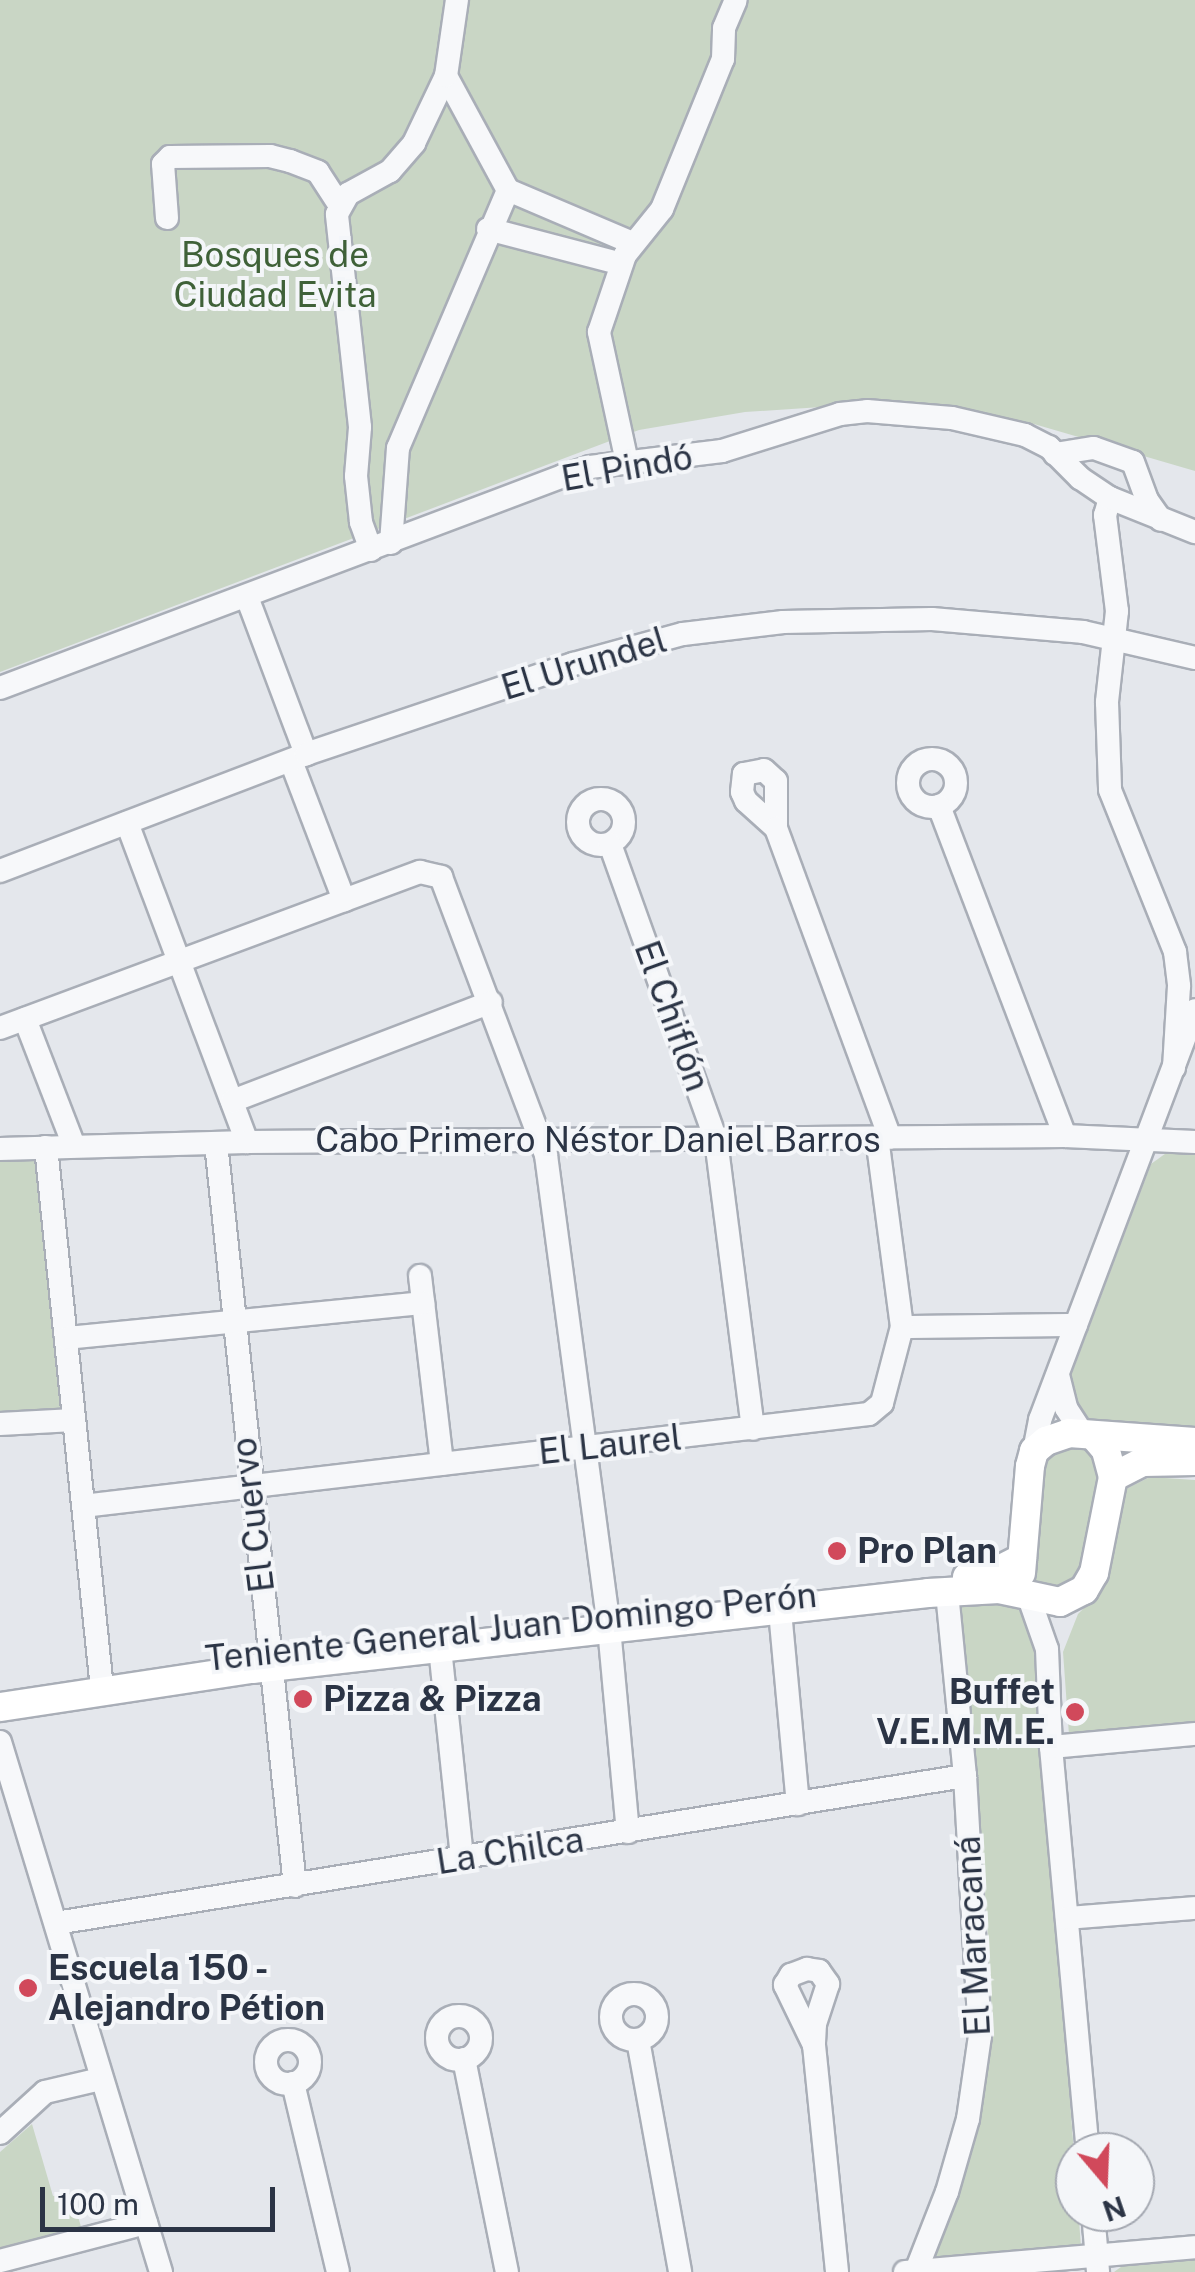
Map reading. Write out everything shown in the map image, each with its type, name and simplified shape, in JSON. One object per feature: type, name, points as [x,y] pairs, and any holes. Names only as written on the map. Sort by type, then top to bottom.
[{"type":"main road","points":[[1026,1592],[1022,1558],[1034,1452],[1058,1435],[1195,1442]]},
{"type":"main road","points":[[1073,1598],[1084,1590],[1094,1573],[1114,1477],[1106,1450],[1088,1435]]},
{"type":"main road","points":[[1114,1477],[1143,1462],[1195,1461]]},
{"type":"main road","name":"Teniente General Juan Domingo Perón","points":[[0,1705],[101,1682],[976,1576],[1022,1558]]},
{"type":"main road","name":"Teniente General Juan Domingo Perón","points":[[272,1660],[440,1648],[607,1621],[780,1611],[982,1588],[1026,1592],[1047,1602],[1073,1598]]},
{"type":"street","points":[[381,547],[361,522],[356,476],[360,427],[337,233],[340,206],[357,186],[390,171],[405,155],[446,76],[457,0]]},
{"type":"street","points":[[627,462],[623,429],[598,342],[627,254],[662,209],[723,59],[724,28],[736,0]]},
{"type":"street","points":[[446,76],[508,190],[627,254]]},
{"type":"street","points":[[167,218],[163,164],[170,157],[270,156],[290,161],[318,172],[340,206]]},
{"type":"street","points":[[381,547],[398,448],[488,229],[508,190]]},
{"type":"street","points":[[488,229],[627,254]]},
{"type":"street","name":"El Pindó","points":[[0,688],[203,608],[381,547],[563,476],[627,462],[722,451],[808,420],[867,411],[970,421],[1038,440],[1080,478],[1110,498],[1195,532]]},
{"type":"street","points":[[1055,454],[1094,448],[1133,462],[1152,510],[1163,522]]},
{"type":"street","points":[[1110,498],[1105,516],[1117,611],[1107,702],[1110,790],[1174,952],[1179,986],[1174,1068]]},
{"type":"street","points":[[247,596],[344,900]]},
{"type":"street","name":"El Urundel","points":[[0,872],[299,758],[573,664],[722,628],[932,619],[1112,638],[1195,658]]},
{"type":"street","points":[[939,806],[1065,1136]]},
{"type":"street","points":[[127,823],[247,1142]]},
{"type":"street","points":[[776,828],[883,1138],[902,1327],[1076,1325]]},
{"type":"street","name":"El Chiflón","points":[[610,844],[716,1140],[754,1429]]},
{"type":"street","points":[[0,1028],[344,900],[431,872],[446,886],[543,1142],[607,1621],[628,1832]]},
{"type":"street","points":[[232,1101],[491,1002]]},
{"type":"street","points":[[1034,1452],[1076,1325],[1195,1010]]},
{"type":"street","points":[[25,1019],[74,1146]]},
{"type":"street","name":"Cabo Primero Néstor Daniel Barros","points":[[0,1149],[247,1142],[1065,1136],[1195,1142]]},
{"type":"street","name":"El Cuervo","points":[[216,1143],[249,1486],[295,1886]]},
{"type":"street","points":[[46,1147],[101,1682]]},
{"type":"street","points":[[420,1276],[442,1464]]},
{"type":"street","points":[[66,1338],[423,1303]]},
{"type":"street","name":"El Laurel","points":[[83,1506],[869,1414],[877,1409],[902,1327]]},
{"type":"street","points":[[1058,1375],[1066,1408],[1088,1435]]},
{"type":"street","points":[[0,1424],[74,1420]]},
{"type":"street","name":"El Maracaná","points":[[916,2271],[947,2192],[968,2119],[979,2055],[980,1985],[947,1591]]},
{"type":"street","points":[[1026,1592],[1047,1649],[1050,1747],[1086,2132]]},
{"type":"street","points":[[1047,1649],[1059,1613],[1073,1598]]},
{"type":"street","points":[[780,1611],[798,1804]]},
{"type":"street","points":[[440,1648],[462,1858]]},
{"type":"street","points":[[1050,1747],[1195,1734]]},
{"type":"street","points":[[0,1742],[161,2272]]},
{"type":"street","name":"La Chilca","points":[[56,1922],[965,1776]]},
{"type":"street","points":[[1067,1918],[1195,1908]]},
{"type":"street","points":[[638,2040],[680,2272]]},
{"type":"street","points":[[814,2045],[837,2272]]},
{"type":"street","points":[[464,2059],[507,2272]]},
{"type":"street","points":[[0,2134],[45,2092],[101,2080]]},
{"type":"street","points":[[293,2083],[338,2272]]},
{"type":"street","points":[[0,2261],[146,2223]]},
{"type":"street","points":[[1095,2232],[1098,2264]]},
{"type":"street","points":[[904,2272],[1098,2264],[1195,2247]]},
{"type":"green space","name":"Bosques de Ciudad Evita","points":[[0,0],[1195,0],[1195,471],[1034,424],[952,406],[851,405],[745,412],[639,430],[0,672]]},
{"type":"green space","points":[[1169,1151],[1195,1154],[1195,1432],[1093,1422],[1083,1418],[1070,1393],[1070,1378],[1151,1164]]},
{"type":"green space","points":[[0,1161],[37,1161],[64,1408],[0,1413]]},
{"type":"green space","points":[[1084,1443],[1104,1465],[1084,1576],[1075,1589],[1040,1589],[1028,1566],[1044,1460],[1054,1449]]},
{"type":"green space","points":[[1150,1477],[1195,1480],[1195,1722],[1069,1735],[1063,1652],[1078,1614],[1100,1592],[1124,1490]]},
{"type":"green space","points":[[958,1603],[1015,1605],[1035,1632],[1072,2132],[1055,2132],[1055,2232],[1080,2232],[1081,2247],[933,2258],[964,2165],[991,2032],[988,1936]]},
{"type":"green space","points":[[32,2124],[53,2196],[71,2193],[82,2230],[0,2250],[0,2152]]},
{"type":"green space","points":[[1195,2259],[1195,2272],[1114,2272],[1125,2264]]},
{"type":"place","name":"Pro Plan","points":[[837,1551]]},
{"type":"place","name":"Pizza & Pizza","points":[[303,1699]]},
{"type":"place","name":"Buffet V.E.M.M.E.","points":[[1075,1712]]},
{"type":"place","name":"Escuela 150 - Alejandro Pétion","points":[[28,1988]]}]
